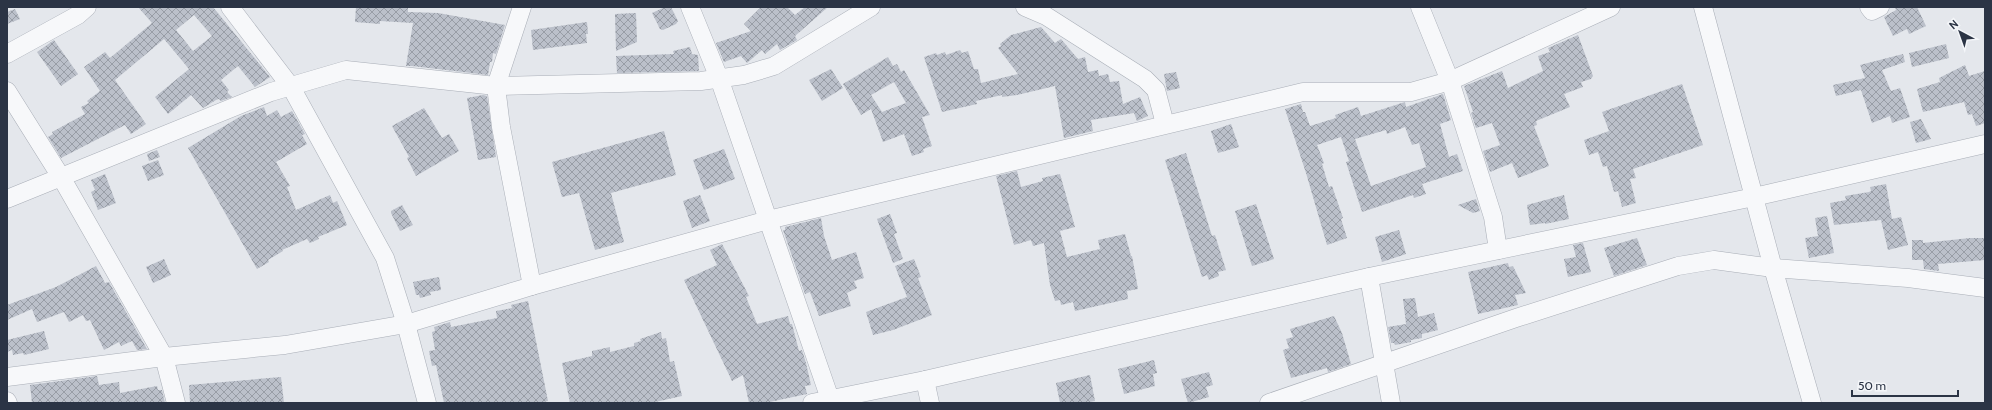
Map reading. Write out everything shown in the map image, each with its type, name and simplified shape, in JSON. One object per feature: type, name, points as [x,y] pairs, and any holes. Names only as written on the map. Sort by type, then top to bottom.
[{"type":"street","points":[[7,54],[78,15],[87,7]]},
{"type":"street","points":[[230,7],[291,88],[385,258],[406,324],[427,403]]},
{"type":"street","points":[[522,7],[496,86],[501,127],[532,286]]},
{"type":"street","points":[[690,7],[719,78],[830,399]]},
{"type":"street","points":[[7,200],[271,92],[291,88],[346,70],[496,86],[546,86],[701,80],[744,75],[774,66],[871,7]]},
{"type":"street","points":[[1025,7],[1046,16],[1145,79],[1156,90],[1165,124]]},
{"type":"street","points":[[1420,7],[1450,81],[1493,217],[1498,250]]},
{"type":"street","points":[[7,377],[164,357],[285,345],[406,324],[532,286],[768,220],[1303,92],[1411,92],[1450,81],[1610,7]]},
{"type":"street","points":[[1703,7],[1773,268],[1812,403]]},
{"type":"street","points":[[1869,7],[1872,11],[1880,7]]},
{"type":"street","points":[[7,92],[61,177],[164,357],[176,403]]},
{"type":"street","points":[[812,403],[925,380],[1369,277],[1754,197],[1985,144]]},
{"type":"street","points":[[1269,403],[1384,365],[1516,318],[1678,266],[1714,260],[1773,268],[1908,278],[1985,288]]},
{"type":"street","points":[[1369,277],[1391,403]]},
{"type":"street","points":[[925,380],[930,403]]},
{"type":"building","points":[[138,7],[213,7],[270,77],[255,87],[238,66],[221,80],[229,90],[227,92],[232,97],[221,101],[219,99],[216,100],[203,108],[191,95],[168,114],[155,97],[189,69],[164,39],[115,80],[146,124],[131,134],[125,125],[61,158],[48,137],[53,134],[52,132],[85,114],[81,107],[89,103],[87,101],[100,91],[84,67],[105,52],[110,58],[152,23]],"holes":[[[194,15],[212,36],[193,51],[176,30]]]},
{"type":"building","points":[[356,7],[408,8],[408,12],[438,13],[505,25],[496,54],[493,53],[488,75],[406,66],[413,23],[380,21],[380,24],[355,22]]},
{"type":"building","points":[[665,7],[671,7],[678,21],[676,24],[663,30],[660,29],[652,13]]},
{"type":"building","points":[[761,7],[787,7],[795,15],[805,7],[828,7],[795,36],[797,40],[780,50],[777,44],[765,54],[762,50],[747,63],[741,56],[724,62],[716,43],[751,31],[744,24]]},
{"type":"building","points":[[1895,7],[1917,7],[1926,26],[1909,34],[1907,29],[1893,36],[1884,17],[1896,10]]},
{"type":"building","points":[[15,9],[20,19],[7,24],[7,12]]},
{"type":"building","points":[[636,13],[637,42],[616,51],[615,14]]},
{"type":"building","points":[[587,22],[587,43],[533,50],[531,30]]},
{"type":"building","points":[[1041,27],[1055,43],[1061,39],[1078,59],[1085,57],[1088,72],[1098,70],[1099,76],[1108,74],[1110,82],[1119,81],[1123,104],[1140,97],[1148,116],[1137,121],[1134,113],[1091,120],[1093,131],[1064,138],[1055,86],[1017,95],[1002,97],[1002,95],[976,101],[977,104],[942,112],[924,57],[936,53],[937,55],[945,52],[946,55],[960,50],[962,53],[968,51],[974,69],[978,69],[981,83],[1018,74],[998,48],[1001,46],[1000,44],[1011,35]]},
{"type":"building","points":[[1578,35],[1593,76],[1591,79],[1581,82],[1583,87],[1564,94],[1570,107],[1536,121],[1537,125],[1534,126],[1549,166],[1518,178],[1512,163],[1490,172],[1483,151],[1500,145],[1492,123],[1476,128],[1471,113],[1473,112],[1464,86],[1502,71],[1508,88],[1543,71],[1538,56],[1550,52],[1548,48]]},
{"type":"building","points":[[54,40],[78,74],[61,86],[37,52]]},
{"type":"building","points":[[1946,44],[1949,58],[1912,67],[1909,53]]},
{"type":"building","points":[[690,47],[692,54],[698,55],[699,71],[617,73],[616,56],[674,54],[673,51]]},
{"type":"building","points":[[1903,54],[1905,62],[1882,70],[1891,91],[1900,88],[1910,117],[1892,123],[1890,116],[1872,123],[1861,90],[1836,96],[1833,85],[1865,78],[1860,65]]},
{"type":"building","points":[[888,57],[893,66],[897,64],[901,72],[904,70],[930,115],[922,117],[932,146],[923,149],[924,152],[912,156],[904,134],[883,142],[871,109],[861,115],[843,84]],"holes":[[[894,82],[906,103],[882,112],[871,95]]]},
{"type":"building","points":[[1965,65],[1969,76],[1985,71],[1985,123],[1976,126],[1972,114],[1968,115],[1964,102],[1923,112],[1917,89],[1940,82],[1939,78]]},
{"type":"building","points":[[831,69],[843,88],[822,101],[809,80]]},
{"type":"building","points":[[1176,72],[1180,88],[1167,91],[1164,74]]},
{"type":"building","points":[[1682,84],[1703,145],[1633,169],[1636,178],[1630,179],[1636,203],[1622,207],[1618,191],[1614,192],[1607,166],[1603,167],[1598,152],[1589,155],[1584,140],[1609,131],[1602,112]]},
{"type":"building","points":[[1443,94],[1451,120],[1440,124],[1449,157],[1457,154],[1463,171],[1422,184],[1426,194],[1414,198],[1413,195],[1362,212],[1346,162],[1349,161],[1341,137],[1317,145],[1324,163],[1322,164],[1329,187],[1332,186],[1343,218],[1341,219],[1347,238],[1327,245],[1285,109],[1301,104],[1310,126],[1336,118],[1335,115],[1358,107],[1361,116],[1405,102],[1406,107]],"holes":[[[1405,127],[1412,145],[1419,143],[1426,167],[1371,186],[1355,139],[1386,130],[1387,134]]]},
{"type":"building","points":[[483,95],[487,96],[496,157],[478,160],[467,98]]},
{"type":"building","points":[[264,107],[267,116],[277,110],[281,117],[292,111],[305,134],[302,135],[307,144],[276,162],[290,186],[287,187],[296,210],[330,195],[333,203],[337,201],[347,225],[318,237],[319,239],[310,243],[307,239],[282,250],[283,251],[268,260],[269,262],[257,269],[188,148],[241,116]]},
{"type":"building","points":[[424,108],[442,138],[449,134],[459,151],[416,176],[407,158],[409,157],[392,126]]},
{"type":"building","points":[[1921,119],[1931,139],[1916,143],[1910,122]]},
{"type":"building","points":[[1231,124],[1239,147],[1218,153],[1211,131]]},
{"type":"building","points":[[664,131],[676,175],[611,193],[624,242],[595,250],[579,193],[562,197],[552,162]]},
{"type":"building","points":[[724,149],[735,179],[704,190],[693,160]]},
{"type":"building","points":[[157,150],[160,157],[149,161],[147,154]]},
{"type":"building","points":[[1186,153],[1212,236],[1215,235],[1226,270],[1218,272],[1219,276],[1209,280],[1207,275],[1202,277],[1165,160]]},
{"type":"building","points":[[158,160],[164,175],[148,181],[142,166]]},
{"type":"building","points":[[1017,171],[1021,187],[1043,181],[1042,178],[1060,174],[1075,227],[1060,231],[1067,257],[1100,249],[1098,240],[1125,234],[1132,256],[1138,289],[1127,291],[1128,299],[1075,311],[1073,302],[1061,305],[1060,300],[1055,301],[1050,285],[1044,243],[1033,246],[1031,240],[1014,245],[996,176]]},
{"type":"building","points":[[105,174],[116,203],[98,210],[91,192],[95,190],[91,180]]},
{"type":"building","points":[[1886,184],[1892,219],[1901,217],[1908,245],[1888,250],[1881,220],[1834,225],[1830,203],[1846,200],[1845,196],[1869,192],[1871,191],[1870,187]]},
{"type":"building","points":[[700,195],[710,221],[692,228],[683,201]]},
{"type":"building","points":[[1564,195],[1569,219],[1545,224],[1530,225],[1527,205]]},
{"type":"building","points":[[1476,199],[1480,211],[1473,213],[1458,205]]},
{"type":"building","points":[[1256,204],[1274,259],[1252,266],[1235,211]]},
{"type":"building","points":[[402,205],[413,225],[400,231],[391,211]]},
{"type":"building","points":[[890,214],[897,233],[894,234],[903,259],[893,263],[877,219]]},
{"type":"building","points":[[1827,216],[1834,253],[1809,258],[1805,238],[1818,236],[1815,218]]},
{"type":"building","points":[[821,218],[824,236],[832,260],[856,252],[864,278],[854,281],[857,288],[847,293],[851,306],[819,316],[810,292],[805,294],[783,230],[785,230],[785,227]]},
{"type":"building","points":[[1399,230],[1406,254],[1382,262],[1375,237]]},
{"type":"building","points":[[1637,238],[1647,265],[1614,276],[1604,248]]},
{"type":"building","points":[[1970,238],[1985,238],[1985,260],[1938,264],[1939,271],[1924,269],[1923,260],[1912,260],[1912,240],[1923,240],[1923,243]]},
{"type":"building","points":[[1583,243],[1591,272],[1568,277],[1564,259],[1576,257],[1573,245]]},
{"type":"building","points":[[722,244],[749,296],[746,297],[757,324],[788,316],[790,324],[792,324],[799,351],[802,350],[806,363],[811,385],[805,386],[807,394],[765,403],[749,403],[743,375],[732,381],[684,280],[717,265],[710,250]]},
{"type":"building","points":[[164,259],[171,275],[153,283],[146,267]]},
{"type":"building","points":[[914,259],[921,277],[918,278],[932,315],[893,330],[873,335],[866,312],[907,297],[895,266]]},
{"type":"building","points":[[1508,263],[1509,267],[1513,266],[1526,293],[1515,295],[1518,305],[1478,314],[1468,272]]},
{"type":"building","points":[[96,266],[105,283],[109,282],[147,349],[137,350],[132,341],[121,346],[119,342],[104,350],[90,320],[86,321],[83,315],[69,322],[64,312],[37,322],[32,309],[7,320],[7,305],[56,287]]},
{"type":"building","points":[[439,277],[441,290],[430,292],[431,295],[420,298],[419,295],[416,295],[413,282]]},
{"type":"building","points":[[1415,298],[1418,317],[1434,313],[1438,330],[1422,334],[1422,338],[1411,340],[1411,342],[1395,345],[1394,343],[1391,343],[1388,327],[1406,324],[1403,299]]},
{"type":"building","points":[[528,301],[548,401],[540,403],[444,403],[436,365],[432,366],[429,351],[435,350],[432,332],[435,331],[434,327],[450,322],[451,327],[497,318],[496,311],[512,308],[511,305]]},
{"type":"building","points":[[1334,316],[1342,333],[1351,364],[1328,372],[1327,368],[1291,378],[1283,350],[1289,348],[1286,339],[1293,337],[1290,329]]},
{"type":"building","points":[[44,331],[49,349],[24,355],[23,353],[13,355],[12,350],[7,352],[7,340]]},
{"type":"building","points":[[661,332],[662,339],[666,338],[670,362],[674,361],[682,396],[651,403],[570,403],[562,363],[592,356],[592,351],[610,347],[610,352],[634,346],[634,343],[641,341],[640,339]]},
{"type":"building","points":[[1154,360],[1157,373],[1153,374],[1155,386],[1124,394],[1118,369]]},
{"type":"building","points":[[1209,372],[1213,385],[1206,387],[1209,397],[1188,403],[1181,379]]},
{"type":"building","points":[[1090,375],[1095,401],[1084,403],[1060,403],[1056,383]]},
{"type":"building","points":[[97,376],[99,385],[119,382],[120,393],[157,386],[158,390],[162,390],[165,403],[32,403],[30,385]]},
{"type":"building","points":[[281,377],[284,403],[190,403],[189,385]]}]
